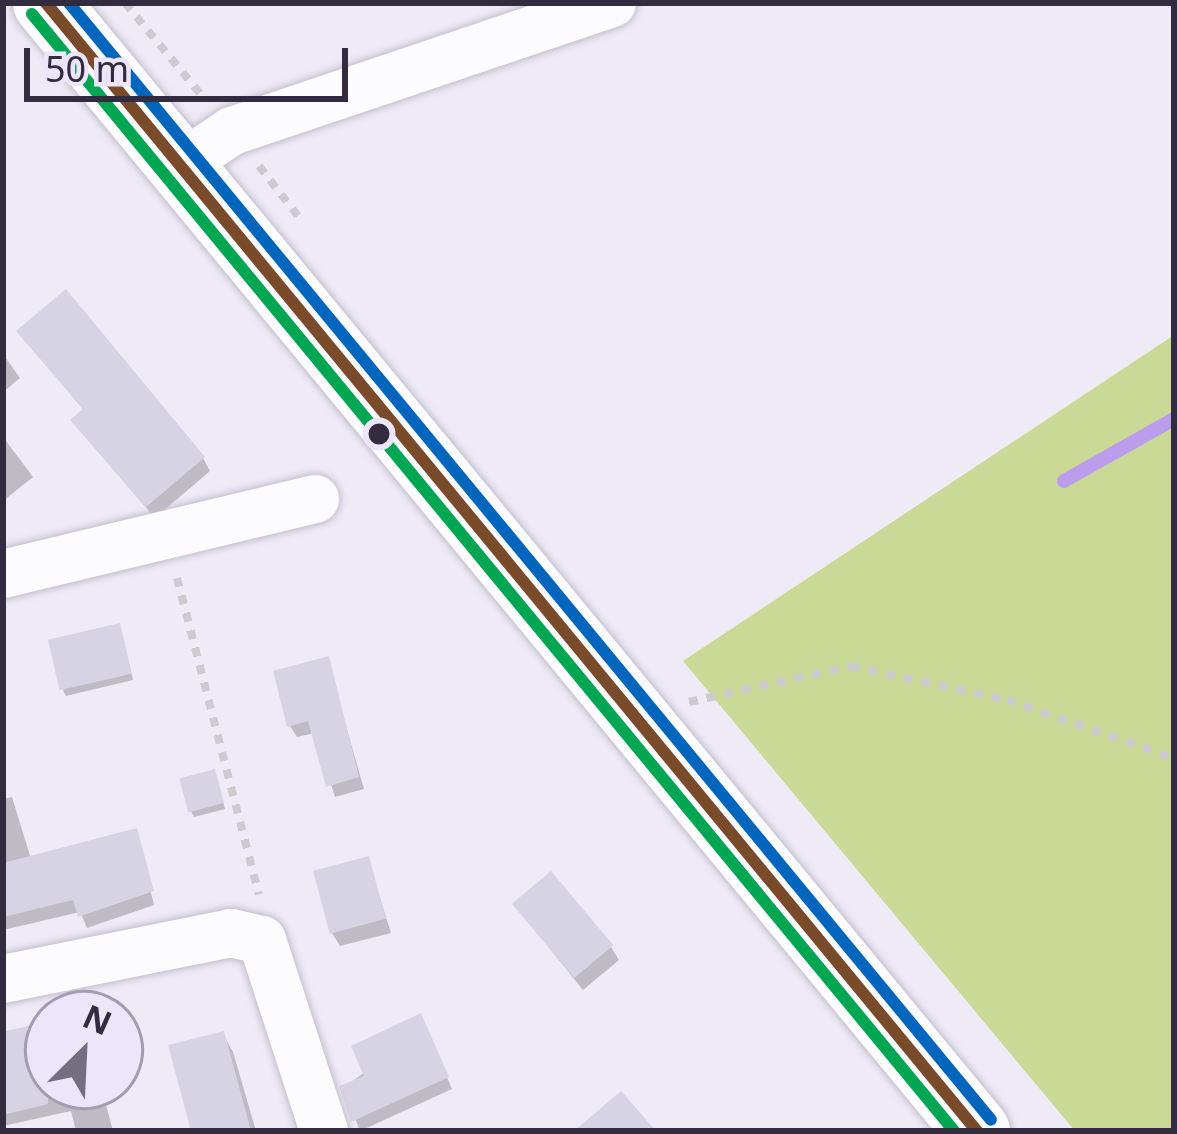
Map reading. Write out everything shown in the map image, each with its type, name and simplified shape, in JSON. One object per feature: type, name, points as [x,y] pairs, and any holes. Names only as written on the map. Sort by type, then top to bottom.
[{"type":"main road","points":[[46,3],[184,163],[977,1131]]},
{"type":"street","points":[[184,163],[232,131],[613,3]]},
{"type":"street","points":[[3,574],[315,499]]},
{"type":"street","points":[[3,979],[231,933],[262,940],[324,1131]]},
{"type":"path","points":[[166,536],[262,940]]},
{"type":"path","points":[[678,704],[851,666],[1007,700],[1174,758]]},
{"type":"green space","points":[[1174,335],[1174,1131],[1075,1131],[683,661]]},
{"type":"building","points":[[66,289],[205,457],[146,507],[70,420],[83,409],[16,331]]},
{"type":"building","points":[[120,623],[132,674],[60,690],[48,640]]},
{"type":"building","points":[[329,656],[359,777],[326,787],[308,721],[287,727],[273,671]]},
{"type":"building","points":[[215,769],[224,803],[188,812],[179,779]]},
{"type":"building","points":[[137,828],[154,891],[78,917],[73,900],[3,917],[3,863]]},
{"type":"building","points":[[369,856],[386,919],[330,934],[313,871]]},
{"type":"building","points":[[551,871],[613,945],[574,978],[512,904]]},
{"type":"building","points":[[421,1013],[449,1077],[351,1122],[339,1086],[364,1076],[351,1046]]},
{"type":"building","points":[[24,1027],[24,1110],[3,1115],[3,1032]]},
{"type":"building","points":[[224,1031],[251,1131],[191,1131],[168,1045]]},
{"type":"building","points":[[621,1091],[656,1131],[574,1131]]},
{"type":"waterway","points":[[1064,481],[1174,419]]},
{"type":"transit line","points":[[46,3],[977,1131]]},
{"type":"transit line","points":[[69,3],[991,1120]]},
{"type":"transit line","points":[[32,14],[954,1131]]}]
